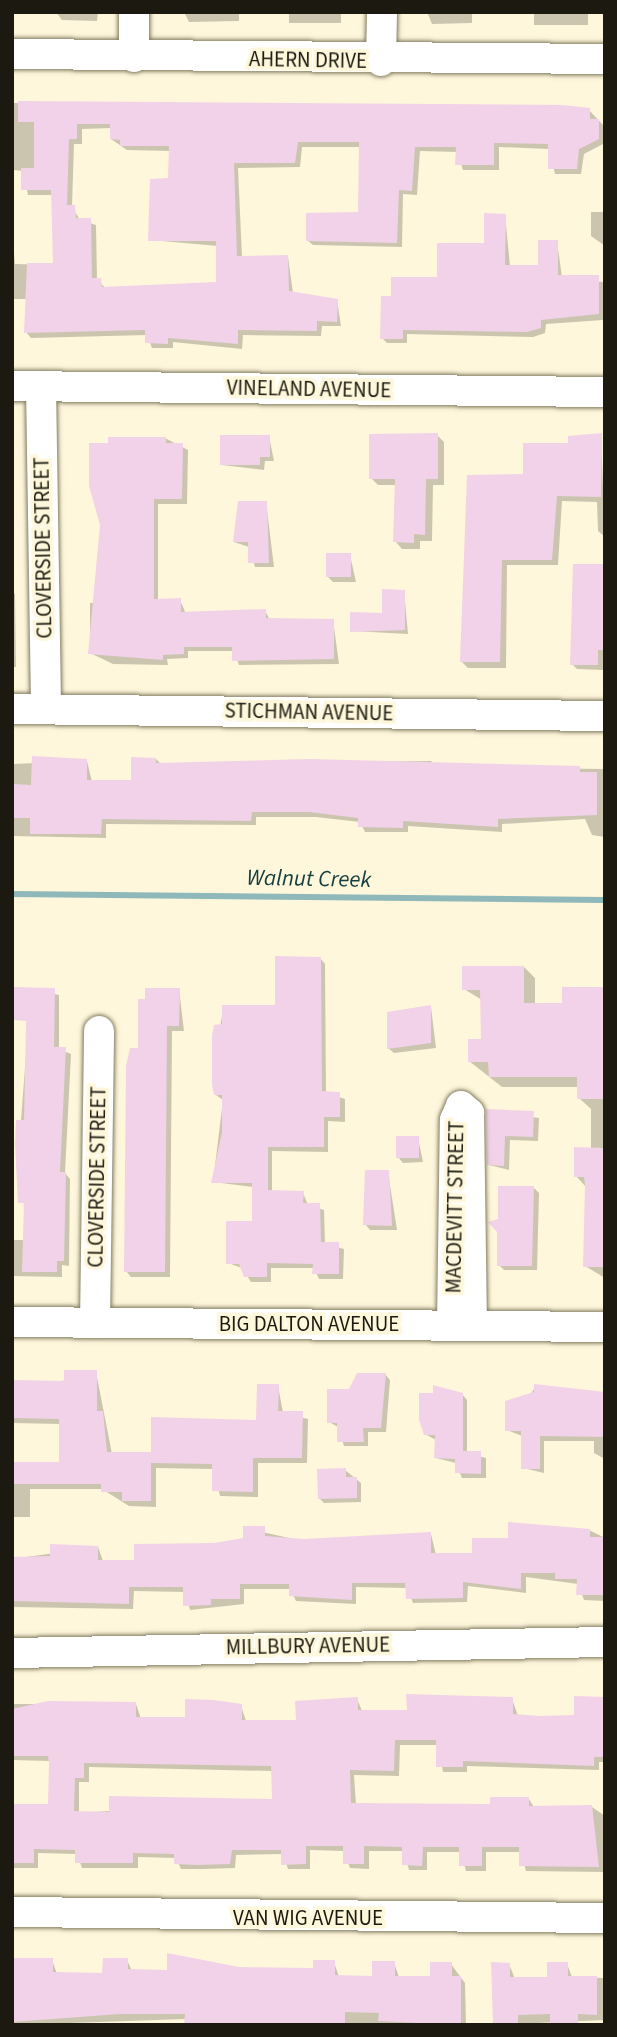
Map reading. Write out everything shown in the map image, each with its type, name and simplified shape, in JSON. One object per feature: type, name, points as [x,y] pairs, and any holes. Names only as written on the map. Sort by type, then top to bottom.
[{"type":"street","points":[[134,12],[134,57]]},
{"type":"street","points":[[382,12],[382,61]]},
{"type":"street","name":"AHERN DRIVE","points":[[12,54],[382,61],[605,59]]},
{"type":"street","name":"VINELAND AVENUE","points":[[26,386],[605,392]]},
{"type":"street","name":"CLOVERSIDE STREET","points":[[26,386],[46,709]]},
{"type":"street","name":"STICHMAN AVENUE","points":[[12,709],[605,716]]},
{"type":"street","name":"CLOVERSIDE STREET","points":[[96,1323],[99,1031]]},
{"type":"street","name":"MACDEVITT STREET","points":[[461,1106],[469,1113],[462,1325],[455,1120],[461,1106]]},
{"type":"street","name":"BIG DALTON AVENUE","points":[[12,1322],[605,1327]]},
{"type":"street","name":"MILLBURY AVENUE","points":[[12,1653],[605,1642]]},
{"type":"street","name":"VAN WIG AVENUE","points":[[12,1912],[605,1918]]},
{"type":"building","points":[[18,101],[562,105],[590,108],[590,119],[599,119],[599,139],[579,149],[577,169],[548,169],[548,144],[494,143],[494,165],[455,165],[456,147],[415,147],[412,191],[399,190],[397,243],[306,241],[306,213],[358,212],[359,142],[298,142],[295,163],[234,163],[237,256],[288,255],[289,291],[338,299],[337,322],[317,321],[317,331],[238,330],[238,344],[168,338],[168,344],[145,343],[145,330],[24,333],[27,263],[53,263],[51,190],[21,190],[21,168],[34,168],[34,122],[18,122]],"holes":[[[77,124],[110,124],[110,139],[120,140],[120,146],[169,146],[168,178],[150,179],[148,241],[216,241],[216,282],[102,287],[101,278],[92,278],[91,218],[76,218],[75,205],[67,205],[69,139],[77,139]]]},
{"type":"building","points":[[484,213],[506,214],[505,265],[538,265],[538,240],[558,240],[558,275],[599,275],[599,314],[541,320],[541,328],[527,332],[403,330],[403,339],[380,339],[381,296],[391,296],[391,277],[437,277],[437,243],[484,243]]},
{"type":"building","points":[[438,433],[438,479],[426,479],[425,535],[414,534],[414,543],[393,542],[395,479],[369,479],[369,434]]},
{"type":"building","points":[[602,433],[601,497],[557,496],[552,560],[502,560],[500,662],[460,662],[467,475],[523,474],[523,443],[568,443],[568,436]]},
{"type":"building","points":[[220,435],[270,435],[270,457],[260,457],[260,465],[220,465]]},
{"type":"building","points":[[108,437],[166,437],[166,443],[183,443],[182,499],[154,499],[154,599],[181,598],[181,612],[266,609],[266,618],[334,619],[334,659],[232,661],[232,647],[184,647],[184,654],[163,655],[163,660],[88,654],[100,525],[89,486],[89,443],[108,443]]},
{"type":"building","points":[[238,501],[267,501],[269,563],[248,563],[248,542],[233,542]]},
{"type":"building","points":[[326,553],[351,553],[351,577],[326,577]]},
{"type":"building","points":[[573,564],[605,564],[605,650],[598,650],[598,665],[570,665]]},
{"type":"building","points":[[382,589],[405,590],[405,630],[350,632],[350,612],[382,613]]},
{"type":"building","points":[[32,756],[87,759],[87,780],[131,780],[131,757],[156,758],[156,763],[310,759],[580,766],[580,772],[597,772],[597,815],[498,819],[498,827],[403,821],[403,828],[358,827],[358,818],[309,812],[252,812],[251,821],[102,819],[101,834],[30,834],[30,818],[13,818],[14,784],[31,785]]},
{"type":"building","points":[[275,956],[321,957],[322,1091],[340,1092],[340,1117],[324,1117],[324,1147],[268,1147],[268,1190],[304,1191],[303,1203],[320,1203],[321,1242],[339,1242],[339,1274],[312,1274],[313,1264],[267,1263],[267,1277],[244,1277],[239,1264],[226,1264],[226,1221],[252,1221],[252,1183],[211,1183],[222,1132],[222,1095],[214,1095],[212,1084],[212,1036],[214,1025],[222,1024],[222,1005],[275,1005]]},
{"type":"building","points":[[462,966],[524,966],[524,1003],[562,1003],[562,987],[603,987],[605,1099],[577,1099],[577,1077],[489,1077],[488,1062],[468,1062],[468,1039],[481,1039],[480,990],[462,990]]},
{"type":"building","points":[[14,987],[55,988],[54,1047],[66,1047],[60,1172],[66,1172],[64,1261],[57,1261],[57,1272],[22,1272],[24,1203],[18,1203],[15,1144],[16,1120],[24,1120],[26,1021],[14,1020]]},
{"type":"building","points":[[145,988],[180,988],[179,1026],[167,1026],[165,1272],[124,1272],[126,1066],[130,1048],[138,1048],[138,999],[145,999]]},
{"type":"building","points":[[431,1005],[431,1043],[387,1049],[387,1012]]},
{"type":"building","points":[[486,1109],[534,1111],[533,1137],[505,1136],[504,1166],[487,1165]]},
{"type":"building","points":[[396,1136],[419,1136],[419,1158],[396,1158]]},
{"type":"building","points":[[574,1147],[605,1148],[605,1267],[583,1267],[585,1185],[584,1177],[574,1177]]},
{"type":"building","points":[[365,1170],[389,1170],[392,1226],[363,1225]]},
{"type":"building","points":[[498,1186],[534,1186],[532,1266],[497,1266],[497,1232],[488,1222],[498,1219]]},
{"type":"building","points":[[64,1370],[97,1370],[97,1411],[103,1411],[107,1452],[151,1452],[151,1417],[256,1420],[257,1384],[279,1384],[278,1411],[303,1411],[302,1458],[253,1458],[253,1492],[212,1491],[212,1464],[151,1463],[151,1501],[122,1501],[122,1492],[101,1492],[101,1484],[12,1484],[12,1462],[59,1462],[59,1419],[12,1418],[13,1380],[64,1381]]},
{"type":"building","points":[[357,1373],[386,1373],[381,1428],[363,1428],[364,1442],[337,1442],[337,1423],[327,1423],[327,1389],[349,1389]]},
{"type":"building","points":[[534,1384],[605,1392],[605,1437],[540,1436],[540,1469],[521,1469],[521,1431],[505,1431],[505,1401],[534,1392]]},
{"type":"building","points":[[433,1385],[463,1393],[463,1451],[481,1451],[481,1474],[455,1473],[455,1459],[434,1458],[435,1435],[424,1435],[419,1420],[419,1393],[433,1393]]},
{"type":"building","points":[[346,1468],[346,1477],[357,1477],[357,1498],[318,1499],[317,1469]]},
{"type":"building","points":[[508,1522],[590,1529],[590,1537],[605,1537],[605,1595],[576,1595],[577,1579],[555,1579],[555,1573],[521,1573],[521,1589],[463,1582],[463,1598],[406,1599],[405,1583],[352,1583],[352,1600],[289,1596],[289,1584],[240,1584],[240,1599],[211,1599],[211,1605],[183,1606],[183,1587],[129,1587],[129,1604],[13,1601],[12,1557],[50,1556],[50,1544],[98,1546],[98,1560],[134,1560],[134,1544],[215,1543],[243,1538],[243,1526],[265,1526],[265,1536],[304,1539],[431,1532],[431,1553],[472,1553],[472,1538],[508,1538]]},
{"type":"building","points":[[406,1694],[513,1697],[513,1714],[540,1716],[574,1715],[574,1696],[605,1697],[605,1757],[594,1757],[594,1766],[463,1761],[463,1767],[436,1767],[436,1740],[395,1740],[394,1771],[350,1770],[351,1803],[490,1804],[490,1797],[529,1797],[529,1806],[592,1805],[599,1867],[519,1866],[519,1847],[482,1847],[482,1866],[459,1866],[459,1847],[423,1847],[422,1866],[402,1865],[402,1847],[364,1846],[364,1864],[343,1864],[343,1846],[306,1846],[306,1864],[281,1865],[281,1850],[232,1850],[230,1864],[198,1865],[174,1864],[174,1854],[133,1853],[133,1863],[75,1863],[75,1850],[34,1849],[34,1863],[12,1863],[12,1804],[48,1804],[49,1763],[48,1756],[12,1756],[12,1709],[48,1701],[136,1702],[136,1717],[185,1717],[185,1699],[213,1700],[242,1704],[242,1720],[296,1720],[295,1701],[358,1697],[358,1710],[407,1710]],"holes":[[[84,1763],[271,1766],[272,1799],[109,1796],[109,1812],[74,1811],[75,1778],[84,1778]]]},
{"type":"building","points":[[167,1953],[239,1967],[313,1968],[313,1960],[335,1960],[335,1975],[372,1976],[372,1961],[395,1961],[395,1976],[430,1976],[430,1962],[452,1962],[452,1976],[461,1976],[461,2025],[378,2021],[379,2013],[345,2012],[345,2024],[184,2025],[185,2014],[120,2014],[12,2022],[12,1958],[53,1958],[53,1972],[102,1973],[103,1958],[128,1958],[128,1969],[167,1970]]},
{"type":"building","points":[[491,1962],[510,1963],[510,1977],[547,1977],[547,1962],[568,1962],[568,1976],[597,1976],[597,2015],[578,2014],[578,2025],[550,2025],[550,2014],[518,2015],[518,2025],[493,2025]]},
{"type":"waterway","name":"Walnut Creek","points":[[12,894],[605,900]]}]
